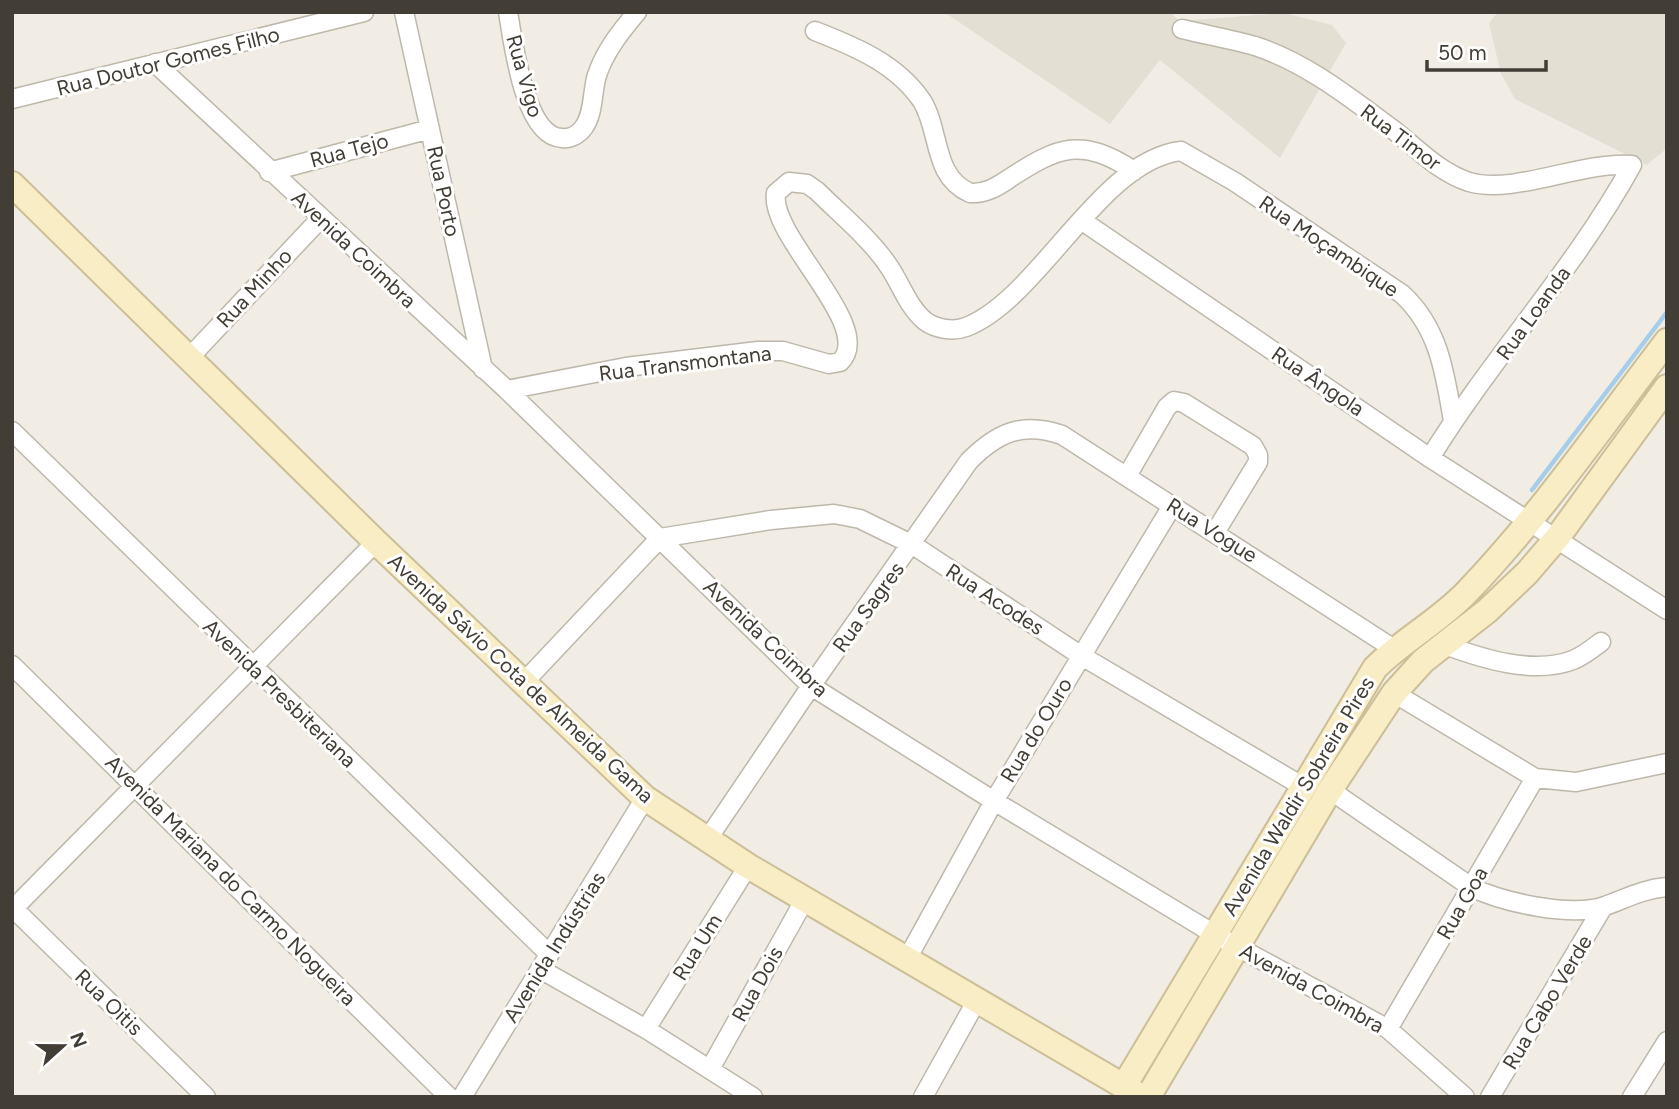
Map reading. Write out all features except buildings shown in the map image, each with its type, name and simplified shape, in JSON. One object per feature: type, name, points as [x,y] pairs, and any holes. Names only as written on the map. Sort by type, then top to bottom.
[{"type":"street","name":"Rua Doutor Gomes Filho","points":[[12,99],[364,12]]},
{"type":"street","name":"Rua Porto","points":[[404,12],[483,369]]},
{"type":"street","name":"Rua Vigo","points":[[508,12],[515,52],[533,113],[548,134],[565,139],[576,135],[587,121],[604,60],[637,12]]},
{"type":"street","name":"Rua Timor","points":[[1182,29],[1256,47],[1293,62],[1371,113],[1447,172],[1471,182],[1500,185],[1608,164],[1632,165]]},
{"type":"street","points":[[815,32],[883,62],[903,78],[923,103],[949,178],[970,194],[992,189],[1036,161],[1066,149],[1093,150],[1134,171]]},
{"type":"street","name":"Avenida Coimbra","points":[[155,63],[506,390],[811,686],[1214,934],[1388,1029],[1465,1097]]},
{"type":"street","name":"Rua Tejo","points":[[269,172],[430,129]]},
{"type":"street","name":"Rua Moçambique","points":[[1081,220],[1134,171],[1168,153],[1191,155],[1402,294],[1427,323],[1439,349],[1453,421]]},
{"type":"street","name":"Rua Loanda","points":[[1430,458],[1453,421],[1590,235],[1632,165]]},
{"type":"street","name":"Rua Transmontana","points":[[506,390],[626,367],[758,351],[783,351],[829,364],[840,362],[846,351],[846,343],[837,310],[781,223],[775,206],[776,193],[789,182],[807,184],[817,191],[881,256],[919,315],[935,326],[949,330],[964,328],[1004,302],[1081,220]]},
{"type":"street","name":"Avenida Sávio Cota de Almeida Gama","points":[[12,184],[376,542],[645,798],[748,866],[1133,1091]]},
{"type":"street","name":"Rua Minho","points":[[188,359],[321,218]]},
{"type":"street","name":"Rua Ângola","points":[[1081,220],[1430,458],[1667,610]]},
{"type":"street","name":"Avenida Waldir Sobreira Pires","points":[[1133,1091],[1214,934],[1360,691],[1394,649],[1466,593],[1529,521],[1667,341]]},
{"type":"street","name":"Avenida Waldir Sobreira Pires","points":[[1148,1097],[1330,790],[1394,693],[1423,661],[1517,583],[1557,538],[1667,387]]},
{"type":"street","points":[[1127,476],[1167,407],[1174,401],[1184,403],[1253,446],[1258,456],[1216,531]]},
{"type":"street","name":"Rua Vogue","points":[[1023,430],[1062,435],[1216,531],[1394,649]]},
{"type":"street","name":"Rua Sagres","points":[[707,841],[811,686],[913,545],[969,461],[995,437],[1023,430]]},
{"type":"street","name":"Avenida Presbiteriana","points":[[12,431],[252,665],[544,961],[753,1097]]},
{"type":"street","name":"Rua do Ouro","points":[[907,959],[994,801],[1172,506]]},
{"type":"street","name":"Rua Acodes","points":[[660,538],[771,520],[834,514],[860,519],[913,545],[1080,655],[1302,786]]},
{"type":"street","points":[[525,681],[660,538]]},
{"type":"street","points":[[13,908],[376,542]]},
{"type":"street","points":[[1445,645],[1487,658],[1552,665],[1574,659],[1601,642]]},
{"type":"street","name":"Avenida Mariana do Carmo Nogueira","points":[[12,665],[449,1097]]},
{"type":"street","points":[[1394,693],[1535,778],[1576,782],[1667,763]]},
{"type":"street","name":"Rua Goa","points":[[1388,1029],[1535,778]]},
{"type":"street","points":[[1330,790],[1471,887],[1512,902],[1574,909],[1603,907],[1627,895],[1667,887]]},
{"type":"street","name":"Avenida Indústrias","points":[[462,1097],[645,798]]},
{"type":"street","name":"Rua Um","points":[[646,1029],[748,866]]},
{"type":"street","name":"Rua Dois","points":[[710,1069],[805,899]]},
{"type":"street","name":"Rua Cabo Verde","points":[[1490,1097],[1603,907]]},
{"type":"street","name":"Rua Oitis","points":[[13,908],[206,1097]]},
{"type":"street","points":[[923,1097],[977,1000]]},
{"type":"street","points":[[1632,1097],[1667,1041]]},
{"type":"shaded area","points":[[944,12],[1170,12],[1179,21],[1284,13],[1332,25],[1346,43],[1280,158],[1160,60],[1110,124]]},
{"type":"shaded area","points":[[1498,12],[1667,12],[1667,148],[1647,165],[1515,99],[1501,74],[1489,23]]},
{"type":"waterway","points":[[1532,490],[1667,312]]}]
